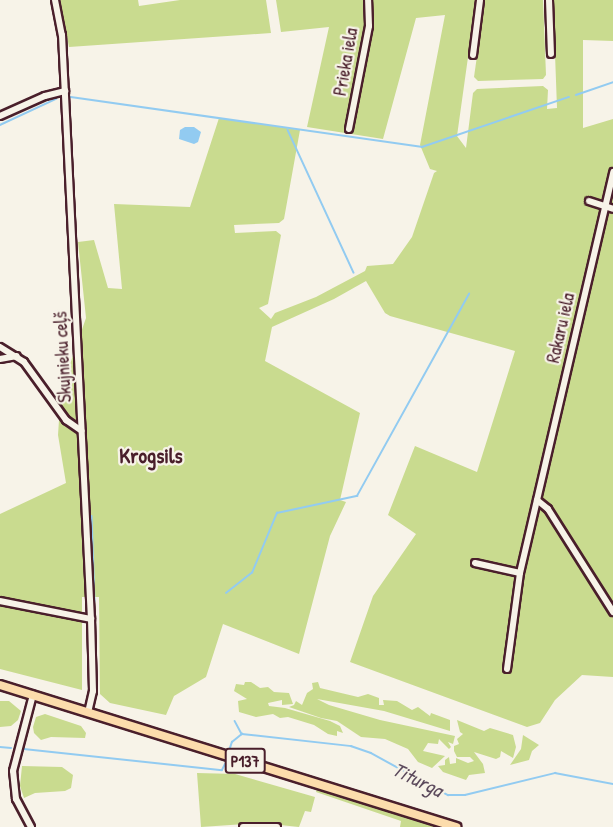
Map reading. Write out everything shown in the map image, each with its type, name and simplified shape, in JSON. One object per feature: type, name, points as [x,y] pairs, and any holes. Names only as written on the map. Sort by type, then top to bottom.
[{"type":"main road","name":"P137","points":[[0,684],[456,827]]},
{"type":"street","name":"Skujnieku ceļš","points":[[55,0],[62,35],[91,619],[93,691],[88,712]]},
{"type":"street","name":"Prieka iela","points":[[349,129],[369,26],[368,0]]},
{"type":"street","points":[[473,55],[480,0]]},
{"type":"street","points":[[549,0],[551,54]]},
{"type":"street","points":[[0,116],[45,96],[65,91]]},
{"type":"street","name":"Rakaru iela","points":[[507,669],[520,573],[613,172]]},
{"type":"street","points":[[589,201],[613,209]]},
{"type":"street","points":[[0,347],[24,362],[66,420],[82,431]]},
{"type":"street","points":[[0,359],[17,356]]},
{"type":"street","points":[[537,500],[548,508],[613,612]]},
{"type":"street","points":[[475,563],[520,573]]},
{"type":"street","points":[[0,601],[91,619]]},
{"type":"street","points":[[31,827],[16,799],[13,771],[33,695]]},
{"type":"street","points":[[243,827],[277,827]]},
{"type":"green space","points":[[60,0],[138,0],[139,6],[180,0],[266,0],[271,33],[69,47]]},
{"type":"green space","points":[[276,0],[476,0],[457,136],[466,148],[473,93],[477,89],[543,86],[548,90],[547,109],[557,108],[553,0],[613,0],[613,41],[583,40],[583,128],[613,119],[613,677],[582,675],[555,700],[540,723],[527,727],[350,662],[373,596],[416,534],[388,515],[415,446],[477,472],[515,351],[390,316],[385,313],[366,281],[334,299],[272,327],[265,361],[360,413],[340,500],[346,502],[330,536],[299,654],[223,624],[206,677],[174,696],[166,715],[110,703],[100,694],[99,597],[82,597],[82,690],[0,669],[0,514],[66,483],[58,435],[61,390],[86,318],[78,242],[94,240],[108,288],[122,289],[114,204],[190,207],[219,118],[300,130],[284,219],[279,223],[234,225],[235,233],[276,231],[281,235],[268,304],[259,308],[271,319],[275,313],[316,297],[365,271],[367,266],[393,264],[412,237],[434,173],[437,171],[430,169],[420,145],[445,15],[416,18],[383,139],[307,127],[329,27],[281,32]]},
{"type":"green space","points":[[485,0],[543,0],[546,75],[543,79],[478,81],[474,77]]},
{"type":"green space","points":[[245,682],[251,682],[260,688],[268,687],[274,692],[289,693],[293,704],[282,705],[282,700],[268,703],[269,706],[285,708],[330,721],[340,726],[343,733],[337,731],[337,736],[328,734],[314,725],[288,717],[280,718],[273,714],[256,717],[239,712],[238,701],[247,699],[234,691],[236,684],[244,685]]},
{"type":"green space","points":[[318,682],[320,688],[358,697],[368,694],[379,698],[379,705],[384,705],[383,700],[397,701],[412,710],[418,707],[430,716],[431,713],[450,720],[450,731],[384,711],[317,699],[329,705],[380,720],[455,736],[453,744],[448,742],[451,747],[449,749],[439,739],[438,744],[428,743],[423,751],[445,756],[432,768],[418,762],[408,749],[385,739],[361,737],[337,721],[289,707],[296,701],[302,705],[307,693],[313,689],[312,683]]},
{"type":"green space","points":[[0,701],[9,701],[21,711],[18,720],[11,726],[0,727]]},
{"type":"green space","points":[[45,714],[81,726],[86,733],[85,738],[51,737],[41,740],[34,733],[33,727],[36,717]]},
{"type":"green space","points":[[457,720],[484,731],[490,728],[513,735],[516,747],[513,758],[501,751],[500,757],[496,759],[474,752],[483,764],[485,773],[469,775],[466,780],[443,772],[438,766],[445,765],[445,760],[449,757],[450,764],[456,763],[456,758],[468,763],[474,761],[470,757],[457,757],[454,751],[454,746],[459,744],[457,739],[463,734],[460,732]]},
{"type":"green space","points":[[523,735],[539,745],[532,751],[529,760],[510,765],[521,749]]},
{"type":"green space","points":[[22,766],[62,767],[73,775],[71,788],[65,791],[35,793],[24,798],[20,786]]},
{"type":"green space","points":[[197,773],[235,774],[315,797],[311,812],[305,811],[299,827],[261,823],[201,827]]},
{"type":"green space","points":[[317,789],[441,827],[400,827],[401,821],[316,792]]},
{"type":"water","points":[[185,127],[194,127],[201,132],[198,142],[194,144],[179,139],[180,130]]},
{"type":"waterway","points":[[576,95],[613,82]]},
{"type":"waterway","points":[[71,97],[422,147],[569,97]]},
{"type":"waterway","points":[[0,125],[56,99]]},
{"type":"waterway","points":[[288,130],[354,273]]},
{"type":"waterway","points":[[226,593],[252,573],[277,513],[357,496],[469,294]]},
{"type":"waterway","points":[[92,516],[95,601]]},
{"type":"waterway","points":[[235,721],[242,734]]},
{"type":"waterway","name":"Titurga","points":[[230,748],[232,742],[242,734],[351,746],[371,753],[448,795],[465,795],[555,773],[613,784]]},
{"type":"waterway","name":"Titurga","points":[[0,747],[11,748]]},
{"type":"waterway","name":"Titurga","points":[[24,749],[222,770],[225,764]]},
{"type":"district","name":"Krogsils","points":[[151,456]]}]
